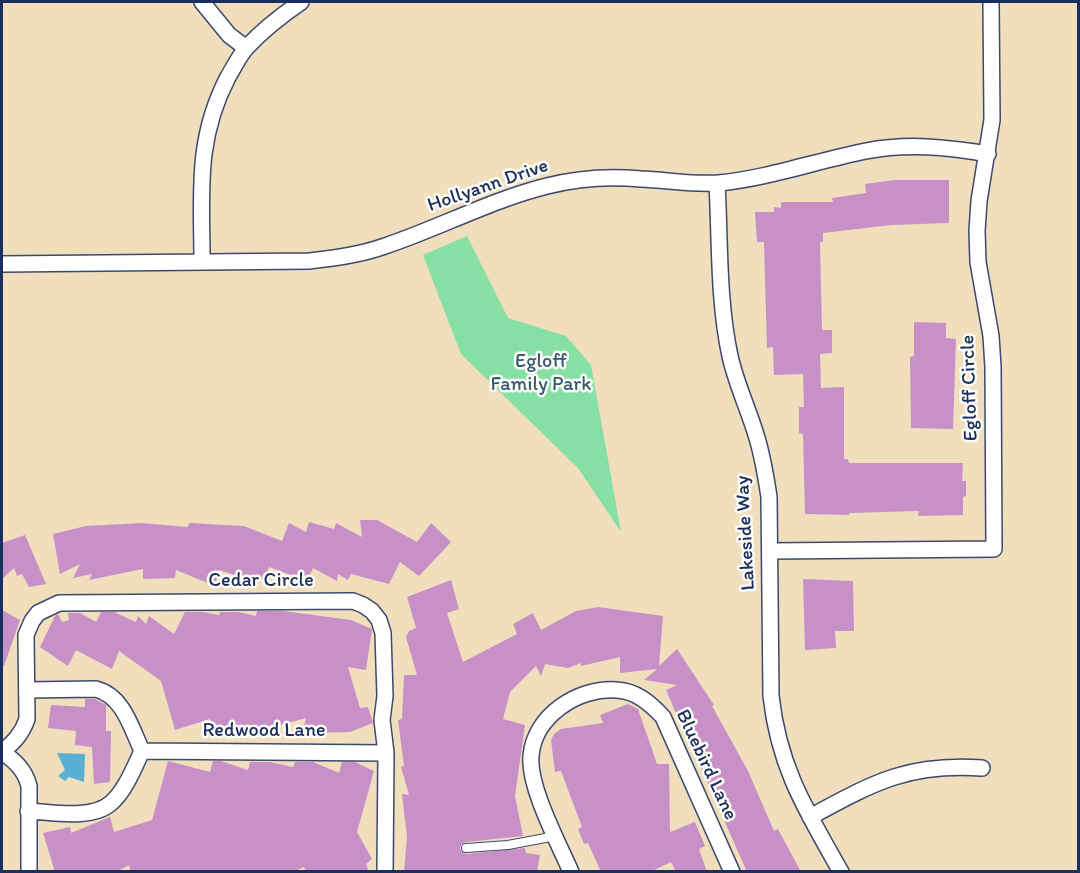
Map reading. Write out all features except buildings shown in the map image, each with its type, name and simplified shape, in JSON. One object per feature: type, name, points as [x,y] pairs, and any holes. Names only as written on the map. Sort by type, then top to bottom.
[{"type":"street","points":[[202,2],[229,35],[246,48]]},
{"type":"street","points":[[202,262],[201,168],[205,139],[218,97],[246,48],[279,17],[301,2]]},
{"type":"street","name":"Egloff Circle","points":[[770,550],[994,549],[993,367],[991,336],[978,262],[977,231],[979,201],[992,120],[991,2]]},
{"type":"street","name":"Hollyann Drive","points":[[2,264],[309,261],[384,247],[519,193],[579,179],[609,177],[717,183],[762,177],[866,151],[896,147],[958,148],[988,154]]},
{"type":"street","name":"Lakeside Way","points":[[717,183],[725,321],[730,356],[739,390],[757,437],[769,496],[771,696],[774,722],[779,748],[793,785],[841,872]]},
{"type":"street","name":"Cedar Circle","points":[[29,872],[29,786],[21,767],[2,752],[16,739],[27,720],[26,635],[38,613],[59,603],[352,601],[372,611],[379,620],[383,633],[385,696],[382,720],[386,753],[385,872]]},
{"type":"street","points":[[27,690],[96,689],[106,692],[120,705],[142,751],[122,790],[112,802],[102,809],[88,813],[28,811]]},
{"type":"street","name":"Bluebird Lane","points":[[571,872],[533,781],[530,769],[531,753],[536,735],[544,722],[559,707],[596,691],[616,690],[644,698],[663,717],[732,872]]},
{"type":"street","name":"Redwood Lane","points":[[142,751],[386,753]]},
{"type":"street","points":[[810,817],[864,787],[905,772],[934,768],[982,768]]},
{"type":"lane","points":[[466,848],[508,845],[556,836]]},
{"type":"green space","name":"Egloff Family Park","points":[[467,236],[508,318],[566,336],[591,365],[621,532],[578,468],[461,354],[423,255]]},
{"type":"water","points":[[57,753],[85,754],[84,782],[69,777],[65,781],[58,776],[65,770]]}]
